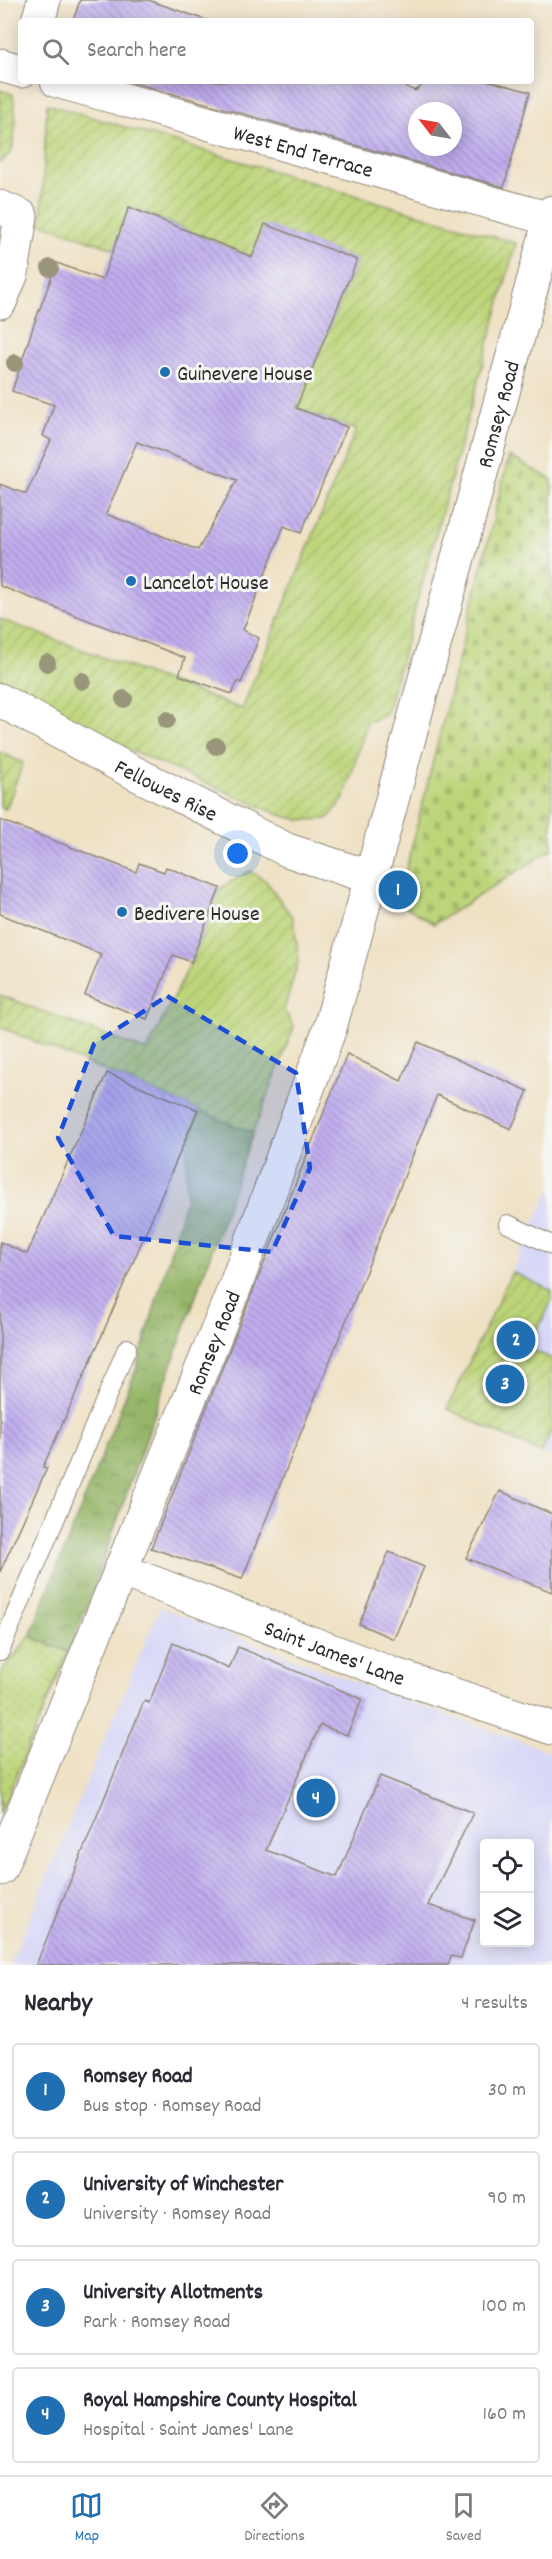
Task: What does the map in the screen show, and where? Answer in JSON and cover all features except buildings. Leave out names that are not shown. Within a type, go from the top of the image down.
[{"type":"main road","points":[[39,18],[44,0]]},
{"type":"main road","points":[[0,65],[18,70]]},
{"type":"main road","name":"West End Terrace","points":[[68,84],[551,216]]},
{"type":"main road","points":[[0,207],[21,216],[12,273],[0,302]]},
{"type":"main road","name":"Romsey Road","points":[[0,1869],[236,1284],[330,1028],[373,878],[551,216]]},
{"type":"main road","name":"Fellowes Rise","points":[[0,700],[125,768],[287,850],[373,878]]},
{"type":"main road","name":"Saint James' Lane","points":[[120,1570],[390,1673],[552,1728]]},
{"type":"lane","points":[[508,1224],[552,1245]]},
{"type":"lane","points":[[0,1651],[127,1348]]},
{"type":"highlighted area","points":[[167,996],[296,1073],[310,1168],[272,1252],[114,1236],[58,1138],[94,1044]]},
{"type":"shaded area","points":[[552,1186],[552,1458],[447,1409]]},
{"type":"shaded area","points":[[160,1607],[371,1688],[552,1753],[552,1965],[10,1965]]},
{"type":"green space","points":[[0,90],[13,94],[16,120],[12,151],[0,163]]},
{"type":"green space","points":[[47,104],[516,243],[386,715],[367,722],[344,799],[328,819],[300,820],[280,815],[44,713],[0,689],[0,619],[242,709],[356,430],[296,408],[357,260],[265,225],[252,257],[130,207],[114,249],[41,223]]},
{"type":"green space","points":[[509,456],[552,480],[552,849],[434,924],[398,902]]},
{"type":"green space","points":[[0,752],[23,763],[6,809],[0,807]]},
{"type":"green space","points":[[250,871],[266,881],[293,918],[299,959],[284,1010],[294,1027],[253,1133],[0,1027],[0,995],[147,1051],[191,962],[220,888]]},
{"type":"green space","points":[[198,1110],[253,1133],[88,1604],[68,1652],[30,1636],[137,1367],[186,1198],[187,1146]]},
{"type":"green space","points":[[512,1272],[552,1291],[552,1300],[529,1348],[552,1359],[552,1430],[541,1453],[447,1409]]},
{"type":"green space","points":[[30,1636],[68,1652],[0,1814],[0,1674]]},
{"type":"place","name":"Guinevere House","points":[[165,372]]},
{"type":"place","name":"Lancelot House","points":[[131,581]]},
{"type":"place","name":"Romsey Road","points":[[398,890]]},
{"type":"place","name":"Bedivere House","points":[[122,912]]},
{"type":"place","name":"University of Winchester","points":[[516,1340]]},
{"type":"place","name":"University Allotments","points":[[505,1384]]},
{"type":"place","name":"Royal Hampshire County Hospital","points":[[316,1798]]}]
